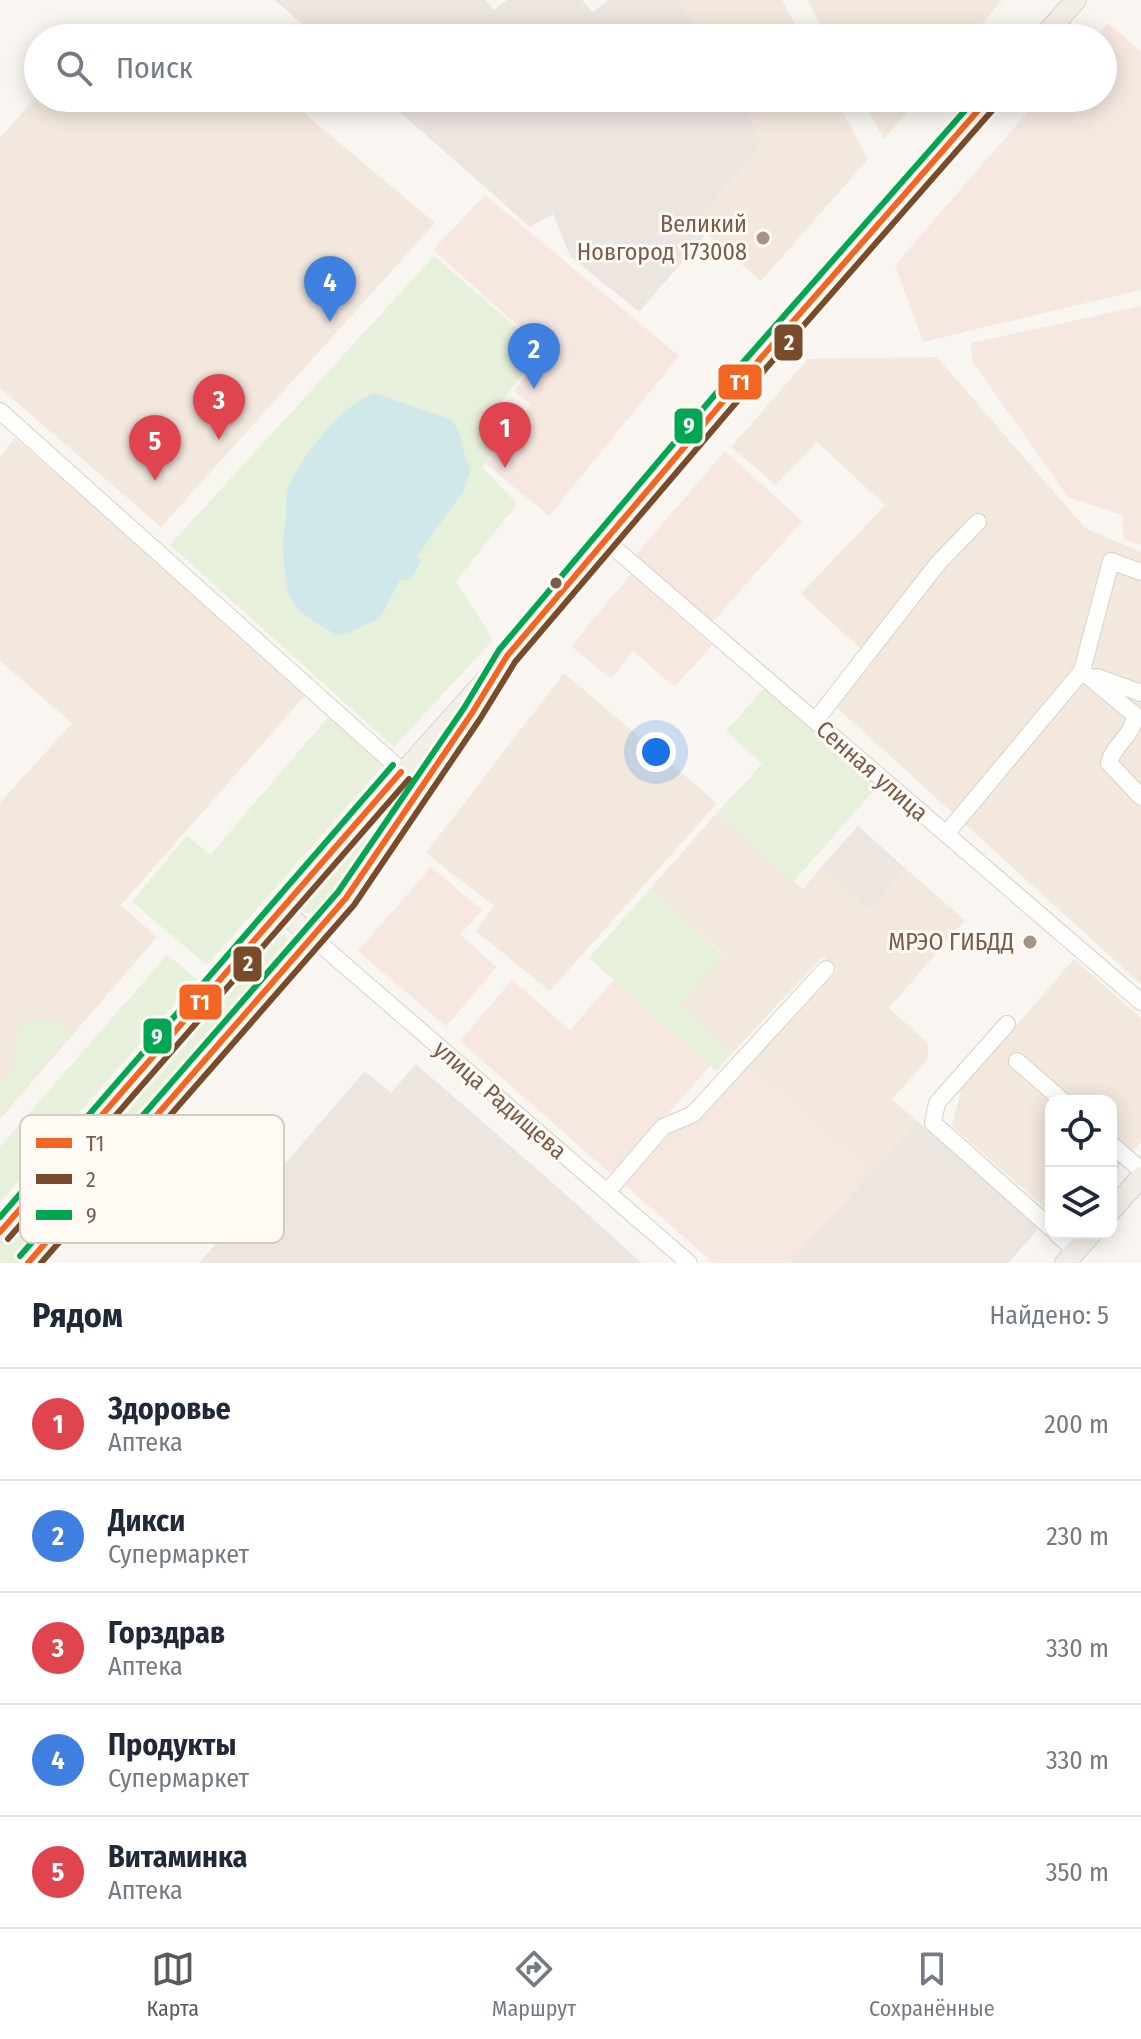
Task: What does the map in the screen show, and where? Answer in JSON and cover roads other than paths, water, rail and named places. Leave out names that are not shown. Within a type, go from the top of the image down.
[{"type":"main road","points":[[1055,24],[1076,0]]},
{"type":"main road","points":[[102,1115],[402,771],[507,656],[604,539],[977,112]]},
{"type":"main road","points":[[157,1115],[346,898],[472,713],[507,656]]},
{"type":"main road","points":[[281,909],[312,937]]},
{"type":"main road","points":[[1117,1204],[1141,1177]]},
{"type":"main road","points":[[0,1232],[20,1209]]},
{"type":"main road","points":[[1071,1257],[1087,1239]]},
{"type":"main road","points":[[28,1263],[45,1243]]},
{"type":"street","points":[[0,411],[402,771]]},
{"type":"street","points":[[815,721],[939,562],[978,522]]},
{"type":"street","name":"Сенная улица","points":[[604,539],[1141,1002]]},
{"type":"street","points":[[946,834],[1082,671],[1111,561],[1141,572]]},
{"type":"street","points":[[1082,671],[1141,693]]},
{"type":"street","points":[[1082,671],[1135,715],[1132,729],[1110,757],[1109,763],[1141,797]]},
{"type":"street","name":"улица Радищева","points":[[312,937],[689,1263]]},
{"type":"street","points":[[607,1192],[663,1127],[693,1114],[826,969]]},
{"type":"street","points":[[1007,1024],[937,1103],[933,1123],[1045,1223]]},
{"type":"street","points":[[1017,1061],[1056,1095]]},
{"type":"street","points":[[1117,1149],[1141,1170]]},
{"type":"street","points":[[1060,1239],[1071,1257]]},
{"type":"water","points":[[374,393],[450,419],[458,430],[471,469],[464,490],[417,556],[421,561],[410,580],[400,580],[380,618],[337,635],[302,612],[289,593],[284,560],[286,496],[300,465],[322,435],[349,409]]},
{"type":"place","name":"Великий Новгород 173008","points":[[763,238]]},
{"type":"place","name":"Продукты","points":[[330,322]]},
{"type":"place","name":"Дикси","points":[[534,389]]},
{"type":"place","name":"Горздрав","points":[[219,440]]},
{"type":"place","name":"Здоровье","points":[[505,468]]},
{"type":"place","name":"Витаминка","points":[[155,481]]},
{"type":"place","name":"МРЭО ГИБДД","points":[[1030,942]]}]
